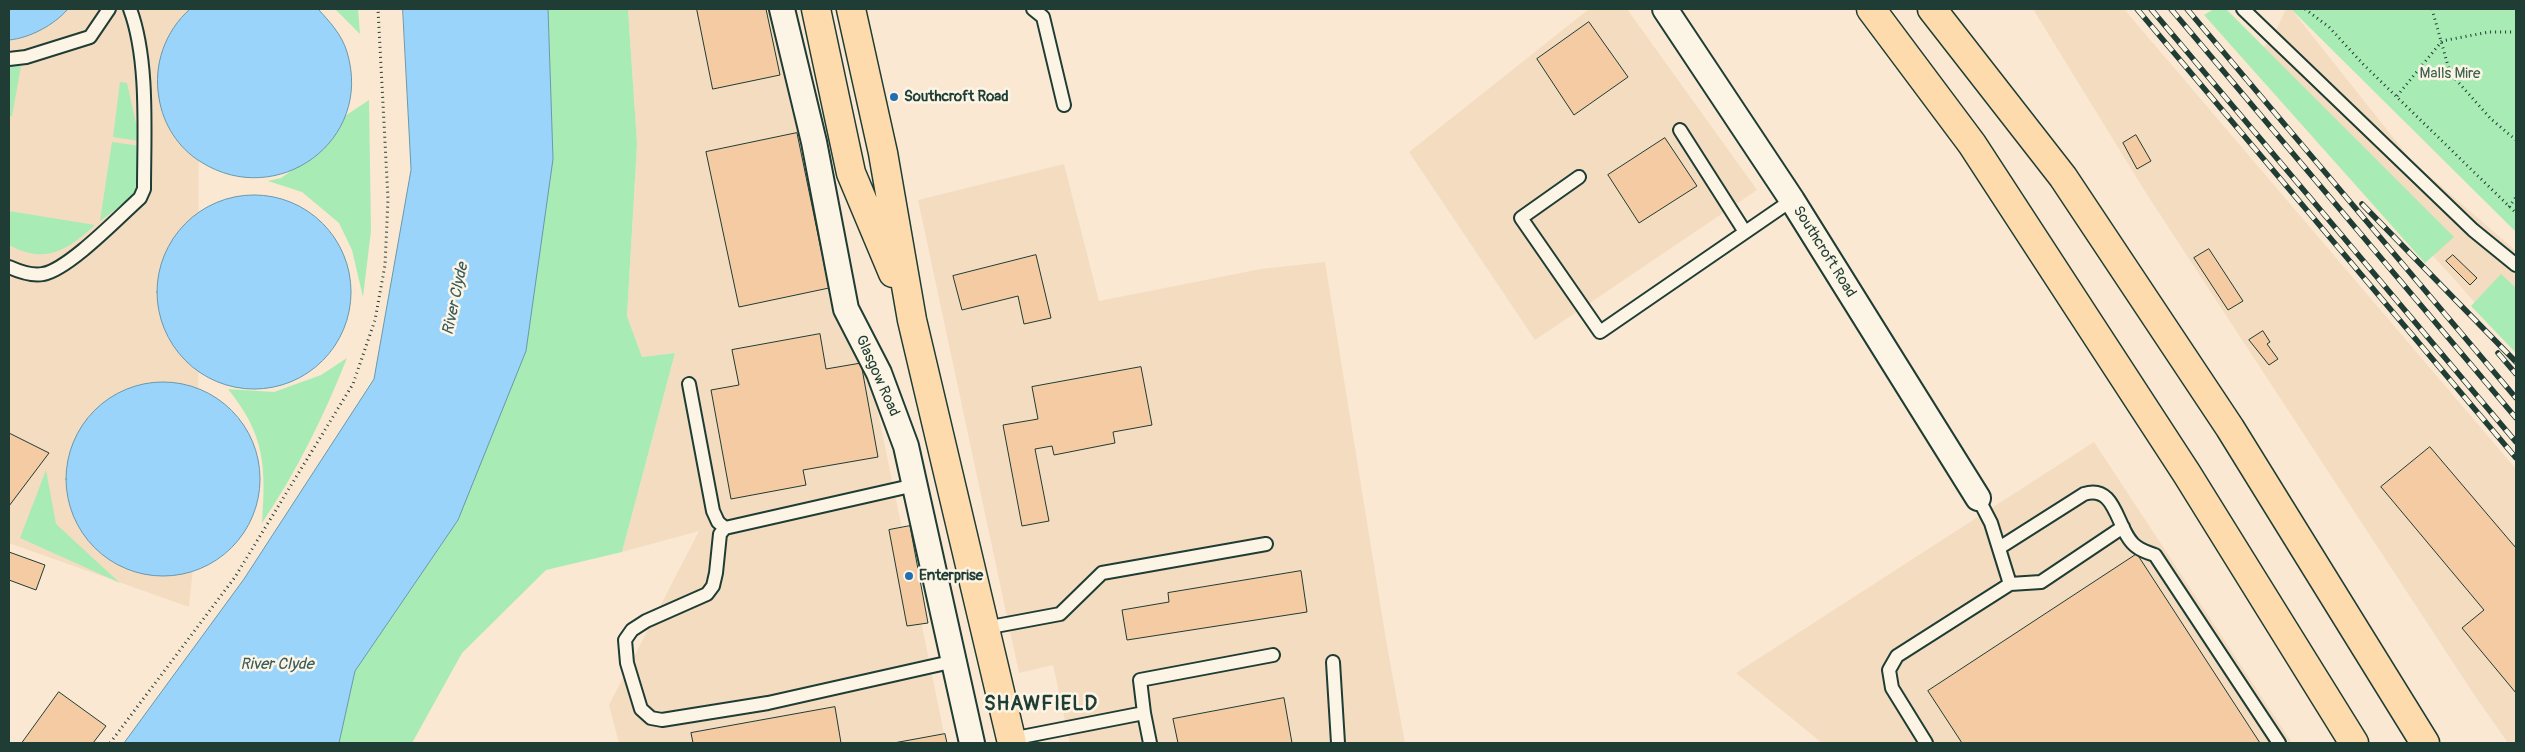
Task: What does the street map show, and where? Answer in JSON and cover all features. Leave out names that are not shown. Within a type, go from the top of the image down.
[{"type":"main road","points":[[816,9],[851,173],[912,320]]},
{"type":"main road","points":[[851,9],[883,153],[912,320],[1012,741]]},
{"type":"main road","points":[[1871,9],[1972,144],[2187,474],[2354,743]]},
{"type":"main road","points":[[1932,9],[2063,177],[2230,428],[2425,743]]},
{"type":"street","name":"Glasgow Road","points":[[782,9],[814,142],[846,309],[879,373],[906,446],[972,743]]},
{"type":"street","name":"Southcroft Road","points":[[1665,9],[1792,200],[1978,498]]},
{"type":"lane","points":[[9,59],[26,57],[90,37],[109,9]]},
{"type":"lane","points":[[9,267],[17,271],[42,275],[60,267],[140,198],[144,189],[140,58],[136,25],[130,9]]},
{"type":"lane","points":[[1034,9],[1043,17],[1064,105]]},
{"type":"lane","points":[[2243,9],[2473,230],[2516,265]]},
{"type":"lane","points":[[1680,130],[1745,232]]},
{"type":"lane","points":[[1579,177],[1521,218],[1600,332],[1792,200]]},
{"type":"lane","points":[[689,384],[713,511],[718,522],[725,528]]},
{"type":"lane","points":[[915,485],[725,528],[720,534],[713,586],[707,594],[646,621],[632,630],[625,640],[627,663],[641,709],[651,718],[685,717],[768,703],[955,661]]},
{"type":"lane","points":[[1999,548],[2084,494],[2093,491],[2102,493],[2110,502],[2136,547],[2155,555],[2279,743]]},
{"type":"lane","points":[[1978,498],[1991,523],[2010,584]]},
{"type":"lane","points":[[1926,743],[1892,688],[1889,670],[1897,656],[2010,584],[2041,582],[2123,527]]},
{"type":"lane","points":[[985,628],[1060,614],[1102,573],[1266,544]]},
{"type":"lane","points":[[1150,743],[1140,680],[1273,655]]},
{"type":"lane","points":[[1333,662],[1338,743]]},
{"type":"lane","points":[[1012,741],[1144,713]]},
{"type":"path","points":[[110,743],[236,577],[353,384],[375,320],[385,265],[388,198],[378,9]]},
{"type":"path","points":[[2304,9],[2329,27],[2516,213]]},
{"type":"path","points":[[2432,9],[2450,73],[2491,119],[2516,140]]},
{"type":"path","points":[[2397,96],[2442,41],[2489,32],[2516,32]]},
{"type":"path","points":[[2509,206],[2516,197]]},
{"type":"shaded area","points":[[9,9],[199,9],[198,516],[189,607],[9,543]]},
{"type":"shaded area","points":[[628,9],[775,9],[852,286],[946,743],[619,743],[609,705],[699,531],[622,552],[675,353],[642,357],[627,316],[637,144]]},
{"type":"shaded area","points":[[1589,9],[1627,9],[1757,190],[1535,340],[1409,152]]},
{"type":"shaded area","points":[[2033,9],[2124,9],[2516,469],[2516,743],[2508,743],[2473,693],[2146,193]]},
{"type":"shaded area","points":[[2286,9],[2291,9],[2411,160],[2516,251],[2516,350],[2455,280],[2252,58],[2272,39]]},
{"type":"shaded area","points":[[1064,164],[1099,301],[1261,269],[1325,262],[1387,646],[1405,743],[1070,743],[1053,665],[1019,673],[918,200]]},
{"type":"shaded area","points":[[2094,442],[2292,743],[1822,743],[1736,673]]},
{"type":"green space","points":[[335,9],[358,9],[360,34]]},
{"type":"green space","points":[[548,9],[628,9],[637,144],[627,316],[642,357],[675,353],[622,552],[546,570],[462,653],[412,743],[339,743],[355,671],[458,520],[553,159]]},
{"type":"green space","points":[[2214,9],[2226,9],[2454,237],[2425,263],[2204,15]]},
{"type":"green space","name":"Malls Mire","points":[[2291,9],[2516,9],[2516,232]]},
{"type":"green space","points":[[9,66],[21,66],[12,116],[9,116]]},
{"type":"green space","points":[[120,82],[127,83],[140,141],[113,137]]},
{"type":"green space","points":[[369,100],[371,231],[363,297],[352,250],[339,223],[302,192],[268,181],[281,178],[322,149],[342,118]]},
{"type":"green space","points":[[112,142],[141,146],[141,175],[136,191],[131,198],[100,221]]},
{"type":"green space","points":[[9,211],[95,225],[65,248],[45,254],[34,254],[9,245]]},
{"type":"green space","points":[[2501,274],[2516,288],[2516,353],[2471,306]]},
{"type":"green space","points":[[347,358],[309,443],[262,523],[264,484],[260,452],[249,421],[228,389],[274,392],[321,375]]},
{"type":"green space","points":[[46,470],[56,524],[120,583],[20,538]]},
{"type":"water","points":[[9,9],[68,9],[41,30],[25,37],[9,40]]},
{"type":"water","points":[[190,9],[318,9],[342,40],[347,52],[352,84],[346,113],[333,139],[313,158],[288,172],[260,178],[230,175],[201,162],[185,150],[173,134],[164,117],[159,98],[158,73],[163,49],[168,38],[181,18]]},
{"type":"water","name":"River Clyde","points":[[403,9],[548,9],[553,159],[526,351],[458,520],[355,671],[339,743],[124,743],[244,579],[374,379],[411,170]]},
{"type":"water","points":[[254,195],[273,197],[291,202],[308,211],[323,223],[335,238],[344,255],[349,273],[351,292],[349,311],[344,329],[335,346],[323,361],[308,373],[291,382],[273,387],[254,389],[235,387],[217,382],[200,373],[185,361],[173,346],[164,329],[159,311],[157,292],[159,273],[164,255],[173,238],[185,223],[200,211],[217,202],[235,197]]},
{"type":"water","points":[[153,382],[173,382],[209,393],[232,410],[244,425],[253,442],[260,469],[260,489],[253,516],[244,533],[232,548],[217,560],[200,569],[173,576],[153,576],[117,565],[101,554],[88,541],[77,525],[70,507],[66,489],[66,469],[77,433],[88,417],[101,404],[117,393],[135,386]]},
{"type":"building","points":[[697,9],[766,9],[780,75],[713,89]]},
{"type":"building","points":[[1589,22],[1628,77],[1574,115],[1537,59]]},
{"type":"building","points":[[797,133],[829,288],[739,307],[706,152]]},
{"type":"building","points":[[2136,135],[2151,161],[2137,169],[2123,143]]},
{"type":"building","points":[[1665,138],[1697,186],[1639,223],[1608,175]]},
{"type":"building","points":[[2209,249],[2243,301],[2228,310],[2194,258]]},
{"type":"building","points":[[1036,255],[1051,318],[1024,324],[1018,296],[962,310],[953,276]]},
{"type":"building","points":[[2453,255],[2477,278],[2470,285],[2446,261]]},
{"type":"building","points":[[2263,331],[2270,342],[2267,344],[2278,359],[2269,365],[2249,340]]},
{"type":"building","points":[[820,334],[826,369],[861,363],[878,457],[803,470],[806,485],[731,499],[711,390],[739,385],[732,350]]},
{"type":"building","points":[[1141,367],[1152,425],[1113,432],[1115,443],[1054,455],[1052,446],[1035,449],[1049,521],[1022,526],[1003,425],[1038,419],[1032,387]]},
{"type":"building","points":[[9,433],[49,453],[9,506]]},
{"type":"building","points":[[2430,447],[2516,548],[2516,693],[2462,628],[2484,610],[2381,487]]},
{"type":"building","name":"Enterprise","points":[[910,526],[928,623],[907,626],[889,530]]},
{"type":"building","points":[[9,552],[45,565],[36,590],[9,580]]},
{"type":"building","points":[[2137,554],[2260,743],[1962,743],[1928,691]]},
{"type":"building","points":[[1301,571],[1307,612],[1127,640],[1122,610],[1169,602],[1168,593]]},
{"type":"building","points":[[59,692],[106,726],[93,743],[22,743]]},
{"type":"building","points":[[1284,698],[1292,743],[1178,743],[1173,719]]},
{"type":"building","points":[[835,707],[841,743],[693,743],[691,733]]},
{"type":"building","points":[[945,734],[947,743],[894,743]]},
{"type":"railway","points":[[2137,9],[2516,458]]},
{"type":"railway","points":[[2151,9],[2516,442]]},
{"type":"railway","points":[[2171,9],[2516,418]]},
{"type":"railway","points":[[2187,9],[2516,398]]},
{"type":"railway","points":[[2362,204],[2516,362]]},
{"type":"railway","points":[[2498,353],[2516,374]]},
{"type":"place","name":"Southcroft Road","points":[[894,97]]},
{"type":"place","name":"Enterprise","points":[[909,576]]},
{"type":"district","name":"SHAWFIELD","points":[[1041,705]]}]
